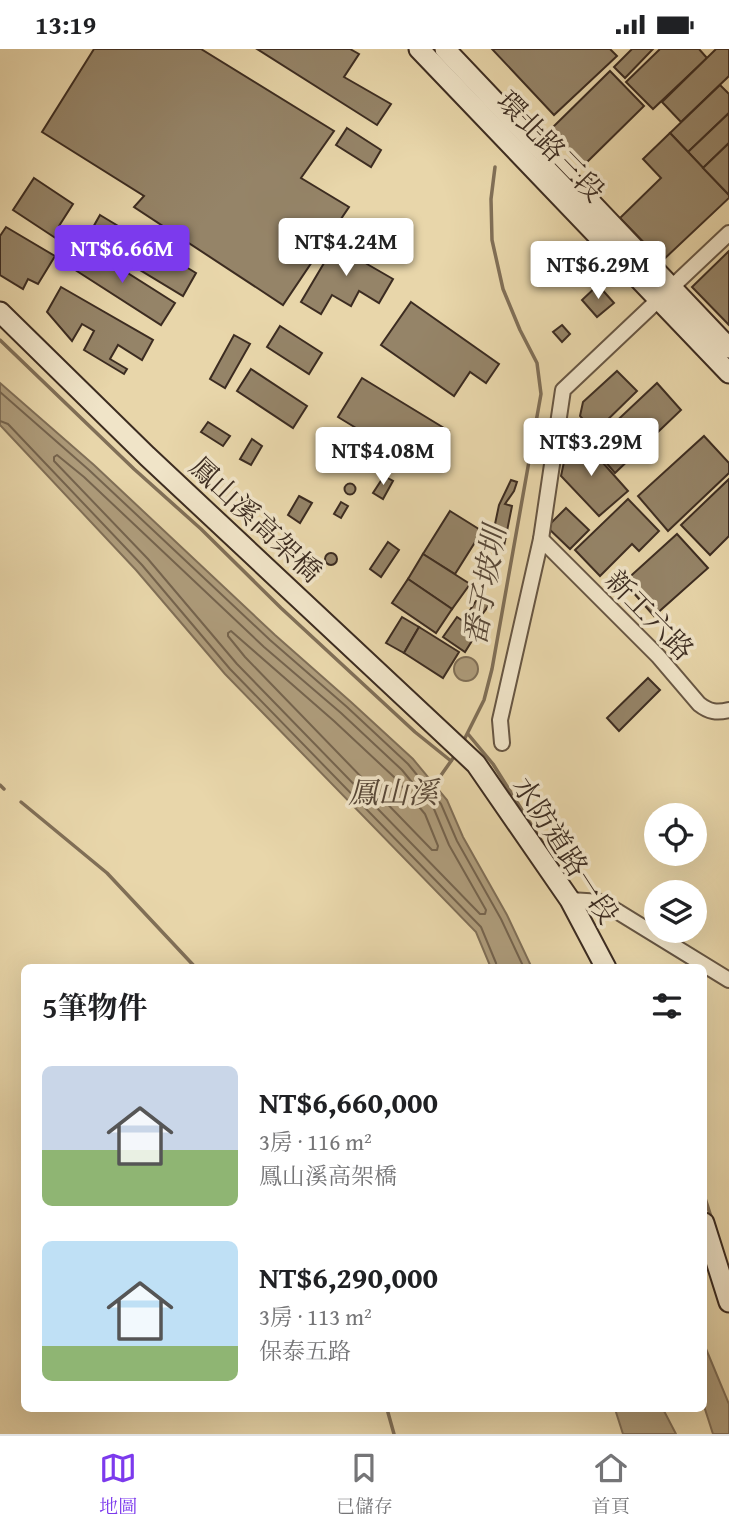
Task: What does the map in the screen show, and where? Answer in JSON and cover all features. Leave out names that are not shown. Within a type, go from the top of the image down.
[{"type":"street","name":"環北路三段","points":[[419,49],[666,294],[729,348]]},
{"type":"street","name":"環北路三段","points":[[445,49],[666,294],[729,373]]},
{"type":"street","points":[[502,743],[500,720],[541,539],[563,390],[729,233]]},
{"type":"street","name":"鳳山溪高架橋","points":[[0,312],[146,456],[477,764]]},
{"type":"street","name":"新工六路","points":[[541,539],[658,656],[699,704],[718,712],[729,710]]},
{"type":"street","name":"水防道路一段","points":[[477,764],[570,900],[604,964]]},
{"type":"street","points":[[570,900],[602,902],[703,964]]},
{"type":"street","points":[[707,966],[729,980]]},
{"type":"street","points":[[707,1232],[729,1302]]},
{"type":"water","name":"鳳山溪","points":[[0,383],[94,465],[275,635],[413,759],[447,800],[463,837],[507,915],[530,964],[489,964],[476,932],[225,674],[136,570],[0,425]]},
{"type":"water","points":[[466,657],[477,664],[478,669],[471,680],[466,681],[455,674],[454,669],[461,658]]},
{"type":"water","points":[[707,1351],[729,1404],[729,1434],[713,1434],[706,1412]]},
{"type":"water","points":[[616,1412],[665,1412],[676,1434],[623,1434]]},
{"type":"building","points":[[94,49],[201,49],[334,131],[301,178],[349,207],[283,305],[134,207],[144,196],[42,132]]},
{"type":"building","points":[[257,49],[350,49],[359,54],[344,77],[391,104],[377,125]]},
{"type":"building","points":[[492,49],[610,49],[617,56],[554,115]]},
{"type":"building","points":[[632,49],[653,49],[625,78],[614,67]]},
{"type":"building","points":[[660,49],[699,49],[707,58],[653,109],[626,82]]},
{"type":"building","points":[[716,49],[729,49],[729,76],[681,122],[662,102]]},
{"type":"building","points":[[610,71],[644,106],[584,165],[550,130]]},
{"type":"building","points":[[720,85],[729,94],[729,113],[688,152],[670,133]]},
{"type":"building","points":[[729,113],[729,143],[703,168],[688,152]]},
{"type":"building","points":[[347,128],[381,150],[371,167],[336,145]]},
{"type":"building","points":[[670,133],[729,198],[662,261],[620,218],[661,178],[643,159]]},
{"type":"building","points":[[729,143],[729,195],[703,168]]},
{"type":"building","points":[[34,178],[73,204],[59,226],[70,233],[63,243],[13,210]]},
{"type":"building","points":[[100,215],[196,273],[183,296],[87,238]]},
{"type":"building","points":[[6,227],[55,256],[38,284],[28,279],[23,289],[0,275],[0,236]]},
{"type":"building","points":[[340,236],[372,255],[367,264],[393,279],[379,303],[359,291],[351,306],[332,295],[321,314],[301,302]]},
{"type":"building","points":[[82,244],[175,303],[161,325],[69,266]]},
{"type":"building","points":[[729,251],[729,325],[692,287]]},
{"type":"building","points":[[598,285],[614,303],[597,317],[582,300]]},
{"type":"building","points":[[61,287],[153,340],[142,360],[118,345],[110,359],[127,369],[124,374],[84,350],[94,331],[82,324],[72,341],[47,312]]},
{"type":"building","points":[[411,302],[499,364],[486,383],[470,372],[454,396],[381,345]]},
{"type":"building","points":[[562,325],[570,334],[562,342],[553,332]]},
{"type":"building","points":[[280,326],[322,353],[309,374],[267,347]]},
{"type":"building","points":[[234,335],[250,344],[225,388],[210,379]]},
{"type":"building","points":[[251,369],[307,406],[293,428],[237,391]]},
{"type":"building","points":[[617,371],[637,391],[595,432],[580,416],[583,402]]},
{"type":"building","points":[[362,378],[449,431],[425,470],[338,417]]},
{"type":"building","points":[[657,383],[681,410],[615,473],[591,445]]},
{"type":"building","points":[[208,422],[230,436],[223,446],[201,432]]},
{"type":"building","points":[[579,436],[628,491],[599,516],[561,476],[567,448]]},
{"type":"building","points":[[704,436],[729,463],[729,473],[668,531],[638,496]]},
{"type":"building","points":[[252,439],[262,446],[251,465],[240,459]]},
{"type":"building","points":[[384,476],[393,481],[383,499],[373,493]]},
{"type":"building","points":[[729,479],[729,536],[710,555],[681,525]]},
{"type":"building","points":[[511,480],[517,482],[505,504],[512,506],[503,551],[490,548],[499,505]]},
{"type":"building","points":[[350,483],[356,489],[350,495],[344,489]]},
{"type":"building","points":[[299,496],[312,503],[300,523],[288,515]]},
{"type":"building","points":[[628,499],[659,531],[639,551],[632,544],[600,576],[575,550]]},
{"type":"building","points":[[341,502],[348,506],[341,518],[334,514]]},
{"type":"building","points":[[566,508],[589,530],[570,549],[547,527]]},
{"type":"building","points":[[450,511],[482,531],[455,574],[423,554]]},
{"type":"building","points":[[677,534],[708,568],[654,616],[624,582]]},
{"type":"building","points":[[388,542],[399,550],[381,577],[370,569]]},
{"type":"building","points":[[331,553],[337,559],[331,565],[325,559]]},
{"type":"building","points":[[423,554],[470,584],[452,609],[408,579]]},
{"type":"building","points":[[408,579],[452,609],[436,633],[392,603]]},
{"type":"building","points":[[478,598],[489,605],[478,620],[468,613]]},
{"type":"building","points":[[402,617],[419,627],[404,653],[386,643]]},
{"type":"building","points":[[457,617],[478,631],[465,652],[443,637]]},
{"type":"building","points":[[419,627],[459,652],[443,678],[404,653]]},
{"type":"building","points":[[648,678],[660,690],[619,731],[607,718]]},
{"type":"waterway","name":"番子坡圳","points":[[463,742],[484,700],[492,669],[541,394],[537,363],[503,289],[492,240],[491,199],[495,167]]},
{"type":"waterway","points":[[0,340],[281,608],[415,732],[451,761]]},
{"type":"waterway","points":[[468,734],[493,764],[551,856]]},
{"type":"waterway","points":[[432,788],[456,754]]},
{"type":"waterway","points":[[0,785],[4,789]]},
{"type":"waterway","points":[[21,802],[107,873],[192,964]]},
{"type":"waterway","points":[[707,1204],[712,1220]]},
{"type":"waterway","points":[[388,1412],[394,1434]]}]
